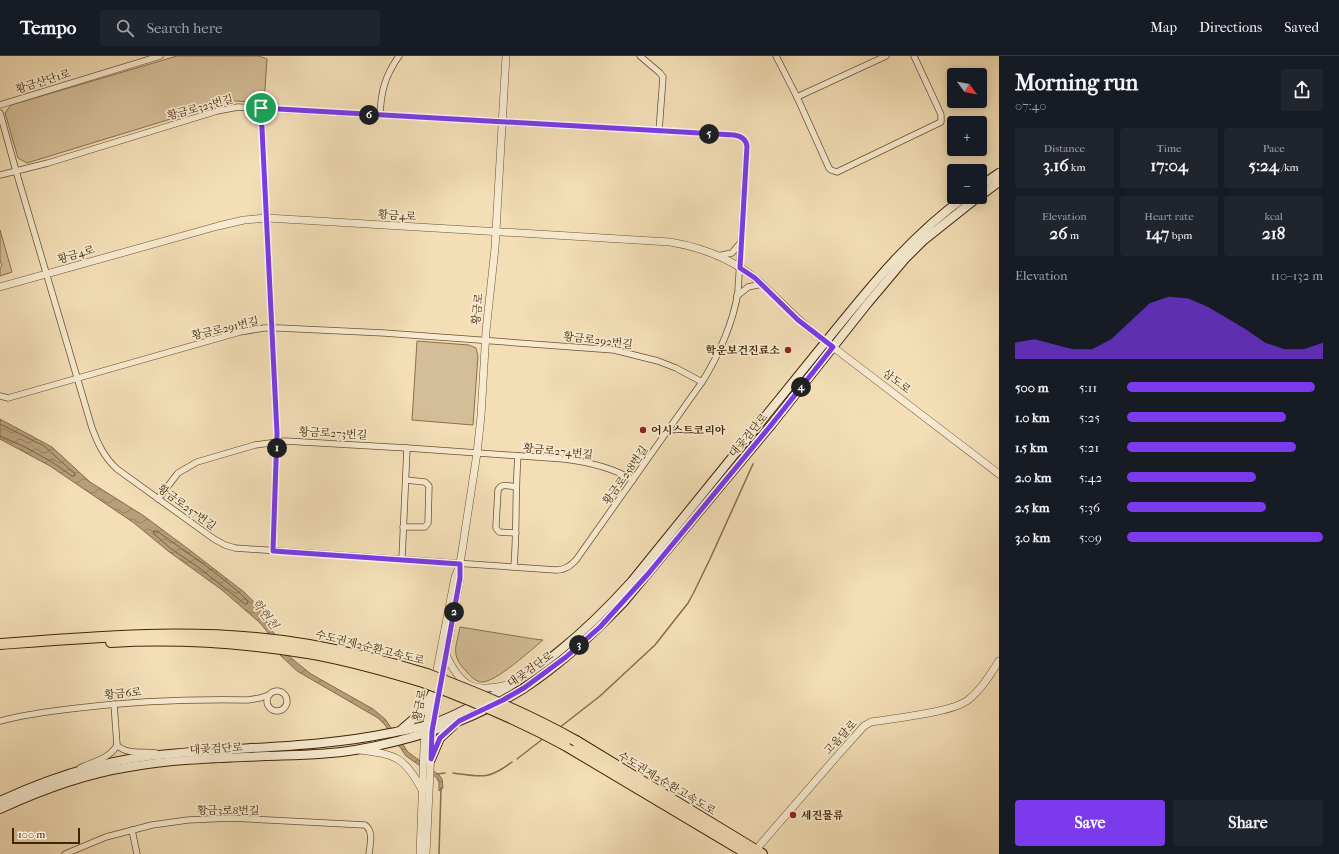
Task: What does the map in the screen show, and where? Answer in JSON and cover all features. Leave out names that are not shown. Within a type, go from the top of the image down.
[{"type":"highway","name":"수도권제2순환고속도로","points":[[0,644],[99,636],[158,634],[254,642],[458,685],[546,724],[761,850]]},
{"type":"highway","name":"수도권제2순환고속도로","points":[[0,650],[114,642],[254,642],[308,644],[377,659],[425,678],[459,695],[532,727],[565,745],[748,854]]},
{"type":"main road","points":[[987,181],[999,173]]},
{"type":"main road","name":"대곶검단로","points":[[987,190],[999,182]]},
{"type":"main road","name":"대곶검단로","points":[[0,809],[52,787],[81,778],[129,767],[191,760],[302,755],[355,750],[391,743],[411,738],[514,684],[572,641],[608,608],[632,581],[826,341],[892,262],[921,233],[956,204]]},
{"type":"main road","name":"대곶검단로","points":[[0,801],[64,776],[109,763],[143,757],[316,745],[403,730],[429,728],[459,721],[524,688],[566,657],[600,627],[648,574],[772,424],[905,259],[924,240],[969,204]]},
{"type":"main road","points":[[403,730],[422,711],[433,692]]},
{"type":"main road","points":[[432,753],[443,735],[459,721]]},
{"type":"street","name":"황금산단1로","points":[[0,105],[160,56]]},
{"type":"street","points":[[380,115],[385,79],[399,56]]},
{"type":"street","name":"황금로","points":[[420,854],[424,746],[446,655],[460,578],[460,564],[477,453],[496,231],[506,56]]},
{"type":"street","points":[[640,56],[663,77],[659,131]]},
{"type":"street","points":[[776,56],[797,97],[829,168],[837,172],[941,122],[940,110],[914,56]]},
{"type":"street","points":[[797,97],[886,56]]},
{"type":"street","name":"황금로323번길","points":[[0,175],[48,163],[224,109],[238,107],[659,131]]},
{"type":"street","points":[[261,108],[271,328],[278,441],[273,551]]},
{"type":"street","points":[[0,113],[47,274]]},
{"type":"street","name":"황금로258번길","points":[[460,564],[562,570],[571,565],[633,480],[710,369],[735,309],[740,268],[747,146],[741,137],[734,135],[659,131]]},
{"type":"street","name":"황금4로","points":[[0,287],[218,226],[244,220],[266,218],[659,240],[691,246],[718,256],[740,268],[762,284],[783,304]]},
{"type":"street","points":[[718,256],[732,252],[741,242]]},
{"type":"street","name":"황금로257번길","points":[[47,274],[92,428],[103,454],[117,469],[214,539],[225,545],[241,549],[460,564]]},
{"type":"street","points":[[737,296],[745,288],[762,284]]},
{"type":"street","name":"삼도로","points":[[783,304],[798,320],[999,474]]},
{"type":"street","name":"황금로291번길","points":[[0,396],[8,398],[240,332],[271,328],[384,333],[486,341]]},
{"type":"street","name":"황금로292번길","points":[[486,341],[585,347],[626,352],[667,364],[702,382]]},
{"type":"street","name":"황금로273번길","points":[[158,498],[174,477],[190,464],[236,450],[278,441],[316,442],[477,453]]},
{"type":"street","points":[[402,559],[407,448]]},
{"type":"street","name":"황금로274번길","points":[[477,453],[564,459],[588,463],[618,471],[633,480]]},
{"type":"street","points":[[514,566],[518,456]]},
{"type":"street","points":[[403,527],[424,527],[428,523],[429,486],[425,482],[406,480]]},
{"type":"street","points":[[516,487],[502,485],[498,490],[496,525],[499,532],[516,533]]},
{"type":"street","name":"황금로","points":[[426,854],[432,753],[429,728],[433,692],[455,577],[460,564]]},
{"type":"street","points":[[446,655],[455,673],[468,684],[485,688],[514,684]]},
{"type":"street","name":"고음달로","points":[[761,850],[833,760],[864,726],[871,722],[958,706],[975,694],[999,661]]},
{"type":"street","points":[[279,691],[285,694],[287,701],[282,709],[275,710],[260,703],[248,700],[260,698],[269,695],[272,692],[279,691]]},
{"type":"street","points":[[269,695],[267,702],[270,708]]},
{"type":"street","name":"황금6로","points":[[0,721],[29,714],[114,704],[158,701],[248,700]]},
{"type":"street","points":[[64,776],[114,751],[117,745],[114,704]]},
{"type":"street","points":[[117,745],[122,750],[128,752],[170,754]]},
{"type":"street","points":[[355,750],[389,755],[401,761],[412,773],[423,792]]},
{"type":"street","name":"황금3로8번길","points":[[65,854],[106,837],[152,825],[188,820],[230,818],[362,825],[368,827],[370,830],[369,854]]},
{"type":"street","points":[[132,830],[137,854]]},
{"type":"shaded area","points":[[177,56],[259,56],[267,59],[264,103],[236,101],[223,103],[27,163],[18,158],[5,113],[11,105]]},
{"type":"shaded area","points":[[0,230],[12,272],[0,276],[0,268],[2,266],[0,260]]},
{"type":"shaded area","points":[[417,341],[469,345],[476,348],[478,356],[473,425],[412,420]]},
{"type":"shaded area","points":[[460,627],[543,640],[496,677],[488,681],[480,682],[475,680],[470,675],[458,661],[456,656],[456,646]]},
{"type":"water","points":[[0,419],[52,447],[90,482],[144,516],[244,592],[259,607],[288,655],[311,674],[373,709],[385,719],[408,752],[439,775],[442,779],[443,788],[439,791],[439,782],[436,777],[406,756],[385,725],[378,718],[297,671],[280,655],[266,630],[259,622],[222,590],[168,551],[134,523],[50,466],[0,439]]},
{"type":"waterway","points":[[559,728],[600,696],[655,645],[688,603],[710,559],[753,464]]},
{"type":"waterway","points":[[517,759],[544,738]]},
{"type":"waterway","points":[[453,773],[471,776],[484,776],[497,772],[512,762]]},
{"type":"waterway","name":"학현천","points":[[437,774],[445,773]]},
{"type":"waterway","name":"학현천","points":[[439,854],[441,788]]},
{"type":"place","name":"학운보건진료소","points":[[788,350]]},
{"type":"place","name":"어시스트코리아","points":[[643,430]]},
{"type":"place","name":"세진물류","points":[[793,815]]},
{"type":"route","points":[[261,108],[551,126],[734,135],[741,137],[747,143],[747,146],[740,268],[755,278],[798,320],[833,347],[772,424],[648,574],[600,627],[566,657],[524,688],[459,721],[440,738],[431,759],[432,731],[460,578],[460,564],[273,551],[278,441],[261,108]]}]
